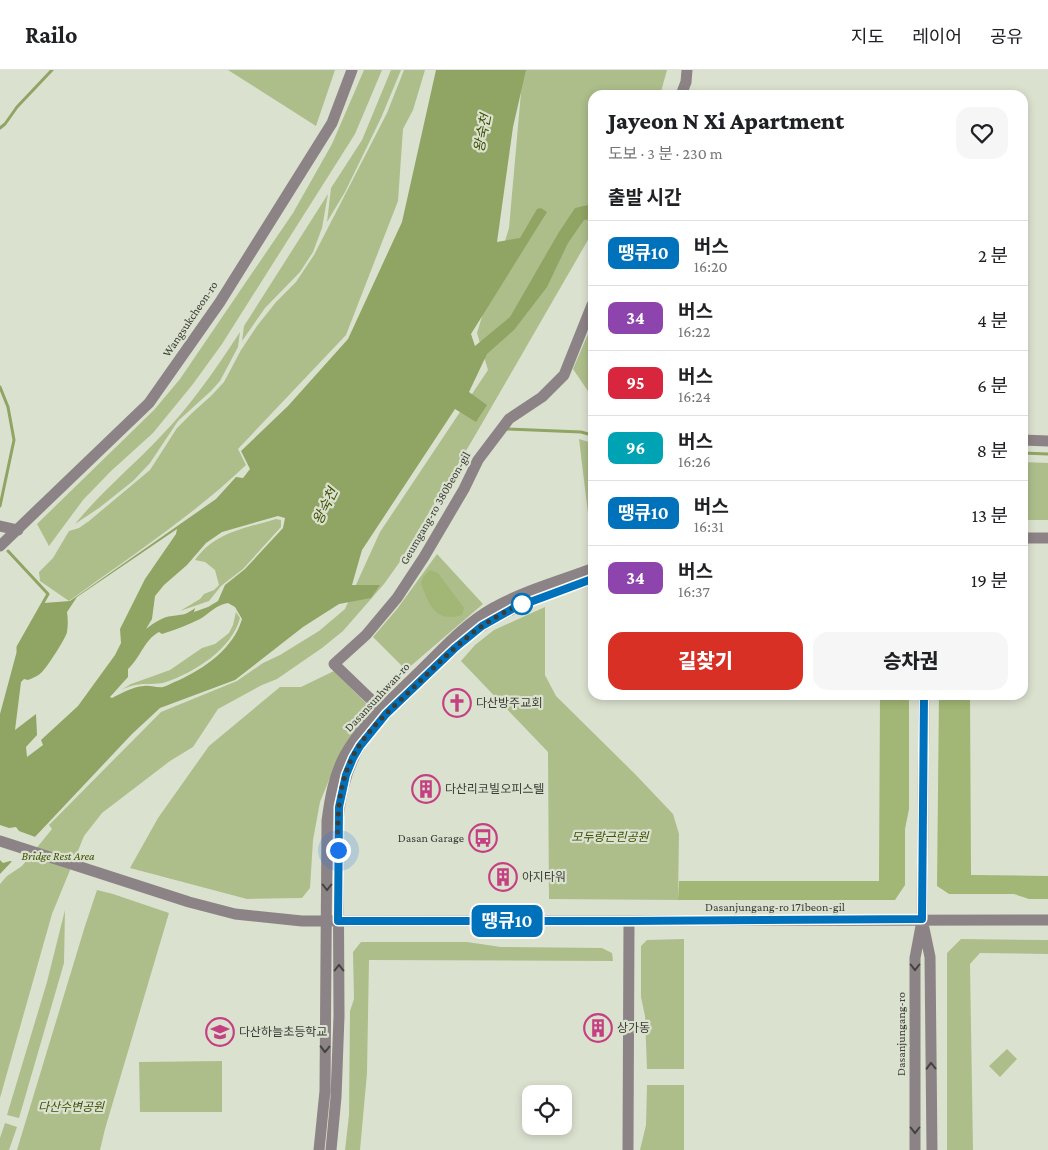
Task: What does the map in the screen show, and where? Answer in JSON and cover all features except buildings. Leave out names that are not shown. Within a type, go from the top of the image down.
[{"type":"street","name":"Wangsukcheon-ro","points":[[0,546],[149,403],[220,302],[332,123],[352,70]]},
{"type":"street","points":[[683,90],[687,70]]},
{"type":"street","name":"Geumgang-ro 380beon-gil","points":[[384,712],[334,664],[366,635],[397,598],[459,498],[478,460],[509,419],[542,397],[564,375],[588,315]]},
{"type":"street","points":[[1028,440],[1048,441]]},
{"type":"street","points":[[2,526],[18,530]]},
{"type":"street","points":[[1028,538],[1048,538]]},
{"type":"street","name":"Dasansunhwan-ro","points":[[319,1150],[325,1091],[338,821],[341,792],[353,758],[384,712],[461,631],[492,609],[515,598],[588,571]]},
{"type":"street","name":"Dasansunhwan-ro","points":[[384,712],[455,648],[497,616],[588,580]]},
{"type":"street","name":"Dasanjungang-ro","points":[[915,1150],[915,958],[922,919],[924,700]]},
{"type":"street","name":"Dasanjungang-ro 171beon-gil","points":[[0,841],[167,896],[235,914],[302,921],[1048,920]]},
{"type":"street","name":"Dasanjungang-ro","points":[[922,919],[930,957],[932,1150]]},
{"type":"street","name":"Dasansunhwan-ro","points":[[331,1150],[338,1070],[333,921]]},
{"type":"street","points":[[628,1150],[629,921]]},
{"type":"green space","points":[[228,70],[335,70],[316,126]]},
{"type":"green space","points":[[364,70],[382,70],[355,134],[222,344],[193,384],[153,433],[110,472],[83,500],[49,546],[37,524],[154,410],[180,379],[293,213],[332,144]]},
{"type":"green space","points":[[391,70],[401,70],[381,118],[345,192],[327,222],[331,188],[362,140]]},
{"type":"green space","points":[[404,70],[425,70],[413,110],[403,129],[398,201],[346,335],[238,449],[246,465],[183,519],[69,601],[40,581],[39,572],[53,558],[69,531],[79,528],[89,521],[150,470],[177,428],[224,382],[241,350],[257,326],[276,302],[296,282],[314,255],[387,113]]},
{"type":"green space","name":"Bridge Rest Area","points":[[523,70],[667,70],[661,90],[588,90],[588,240],[473,439],[399,563],[384,584],[343,631],[322,648],[277,679],[218,709],[193,747],[170,761],[102,813],[84,836],[52,914],[0,1098],[0,884],[7,876],[22,866],[52,829],[49,825],[161,712],[237,681],[263,663],[319,631],[345,609],[380,532],[488,370],[477,333],[509,228]]},
{"type":"green space","points":[[328,194],[322,228],[313,252],[300,272],[265,308],[242,341],[244,326]]},
{"type":"green space","points":[[240,332],[238,347],[220,381],[178,421],[150,463],[133,481],[75,524],[95,501],[183,412]]},
{"type":"green space","points":[[588,334],[588,391],[573,369]]},
{"type":"green space","points":[[579,439],[588,442],[588,513]]},
{"type":"green space","points":[[1028,462],[1048,463],[1048,520],[1028,520]]},
{"type":"green space","points":[[276,519],[281,520],[281,527],[243,569],[221,586],[209,601],[180,611],[219,585],[215,570],[205,562],[195,560],[203,551],[212,543],[232,532]]},
{"type":"green space","points":[[437,554],[483,604],[406,670],[373,637],[397,609]]},
{"type":"green space","name":"모두랑근린공원","points":[[545,607],[545,675],[556,696],[673,814],[679,834],[678,900],[549,899],[548,752],[461,661],[475,645],[494,630]]},
{"type":"green space","points":[[236,612],[240,618],[229,640],[200,666],[166,682],[135,685],[121,690],[131,684],[170,670],[202,648],[215,644],[229,633]]},
{"type":"green space","points":[[334,671],[370,707],[371,713],[329,780],[320,802],[313,840],[310,888],[302,898],[247,899],[130,868],[158,818],[209,746],[280,687],[301,687]]},
{"type":"green space","name":"다산수변공원","points":[[97,890],[169,913],[100,1150],[17,1150],[85,926]]},
{"type":"green space","points":[[65,910],[64,963],[19,1118],[7,1115],[47,982]]},
{"type":"green space","points":[[684,939],[684,1069],[647,1069],[645,1016],[641,997],[641,946],[647,940]]},
{"type":"green space","points":[[961,939],[1048,940],[1048,954],[980,953],[970,964],[973,1150],[947,1150],[947,953]]},
{"type":"green space","points":[[361,942],[467,942],[501,947],[602,948],[612,953],[613,961],[369,960],[367,1073],[360,1150],[345,1150],[349,1115],[350,1011],[354,999],[353,952]]},
{"type":"green space","points":[[1007,1049],[1017,1059],[1000,1077],[989,1066]]},
{"type":"green space","points":[[222,1061],[222,1112],[140,1112],[139,1062]]},
{"type":"green space","points":[[647,1085],[684,1085],[684,1150],[640,1150],[646,1125]]},
{"type":"green space","points":[[5,1123],[17,1127],[9,1150],[0,1150],[0,1138]]},
{"type":"shaded area","points":[[430,570],[438,573],[464,608],[462,615],[445,616],[439,614],[430,605],[421,583],[424,576]]},
{"type":"shaded area","points":[[880,700],[909,700],[909,809],[905,829],[905,885],[895,900],[678,900],[679,881],[879,881]]},
{"type":"shaded area","points":[[939,700],[970,700],[971,875],[1048,876],[1048,899],[1029,899],[1014,894],[949,894],[937,886]]},
{"type":"water","name":"왕숙천","points":[[436,70],[526,70],[513,127],[497,242],[520,238],[537,209],[541,208],[547,212],[471,334],[475,346],[510,317],[575,208],[588,205],[588,220],[584,220],[568,243],[547,287],[514,330],[487,354],[469,392],[487,405],[476,422],[455,409],[362,550],[352,585],[380,585],[371,598],[339,604],[303,627],[235,680],[160,708],[132,734],[0,874],[0,714],[18,647],[44,603],[70,601],[216,499],[236,477],[243,478],[250,469],[241,451],[288,406],[348,339],[402,222]],"holes":[[[278,516],[285,518],[283,528],[245,569],[225,585],[218,601],[194,612],[195,608],[184,614],[165,618],[146,629],[152,619],[155,596],[164,585],[187,565],[206,543],[222,532]],[[177,529],[176,534],[145,579],[120,629],[121,643],[115,655],[78,706],[41,740],[43,745],[27,757],[26,747],[37,735],[36,714],[15,730],[21,682],[24,679],[28,680],[39,675],[52,659],[67,632],[67,612],[77,597]],[[228,603],[235,607],[242,619],[232,639],[207,664],[165,686],[140,687],[127,690],[112,698],[110,697],[128,677],[128,669],[154,635],[159,632],[162,634],[191,623],[217,607]]]},
{"type":"pier","points":[[0,825],[9,828],[16,827],[19,831],[38,838],[14,862],[3,863],[0,860]]},
{"type":"waterway","points":[[0,128],[52,70]]},
{"type":"waterway","points":[[0,387],[8,407],[14,440],[0,506]]},
{"type":"waterway","points":[[506,429],[588,434]]},
{"type":"waterway","points":[[1028,453],[1048,454]]},
{"type":"waterway","points":[[8,551],[48,594],[18,647],[18,651]]},
{"type":"bus line","name":"땡큐10","points":[[588,580],[514,608],[482,626],[455,648],[386,714],[360,746],[346,775],[339,807],[338,921],[922,919],[924,700]]},
{"type":"place","name":"다산방주교회","points":[[457,703]]},
{"type":"place","name":"다산리코빌오피스텔","points":[[426,789]]},
{"type":"place","name":"Dasan Garage","points":[[483,838]]},
{"type":"place","name":"아지타워","points":[[503,877]]},
{"type":"place","name":"상가동","points":[[598,1028]]},
{"type":"place","name":"다산하늘초등학교","points":[[220,1032]]},
{"type":"route","points":[[338,850],[341,792],[353,758],[360,746],[386,714],[467,637],[497,616],[522,604]]}]
